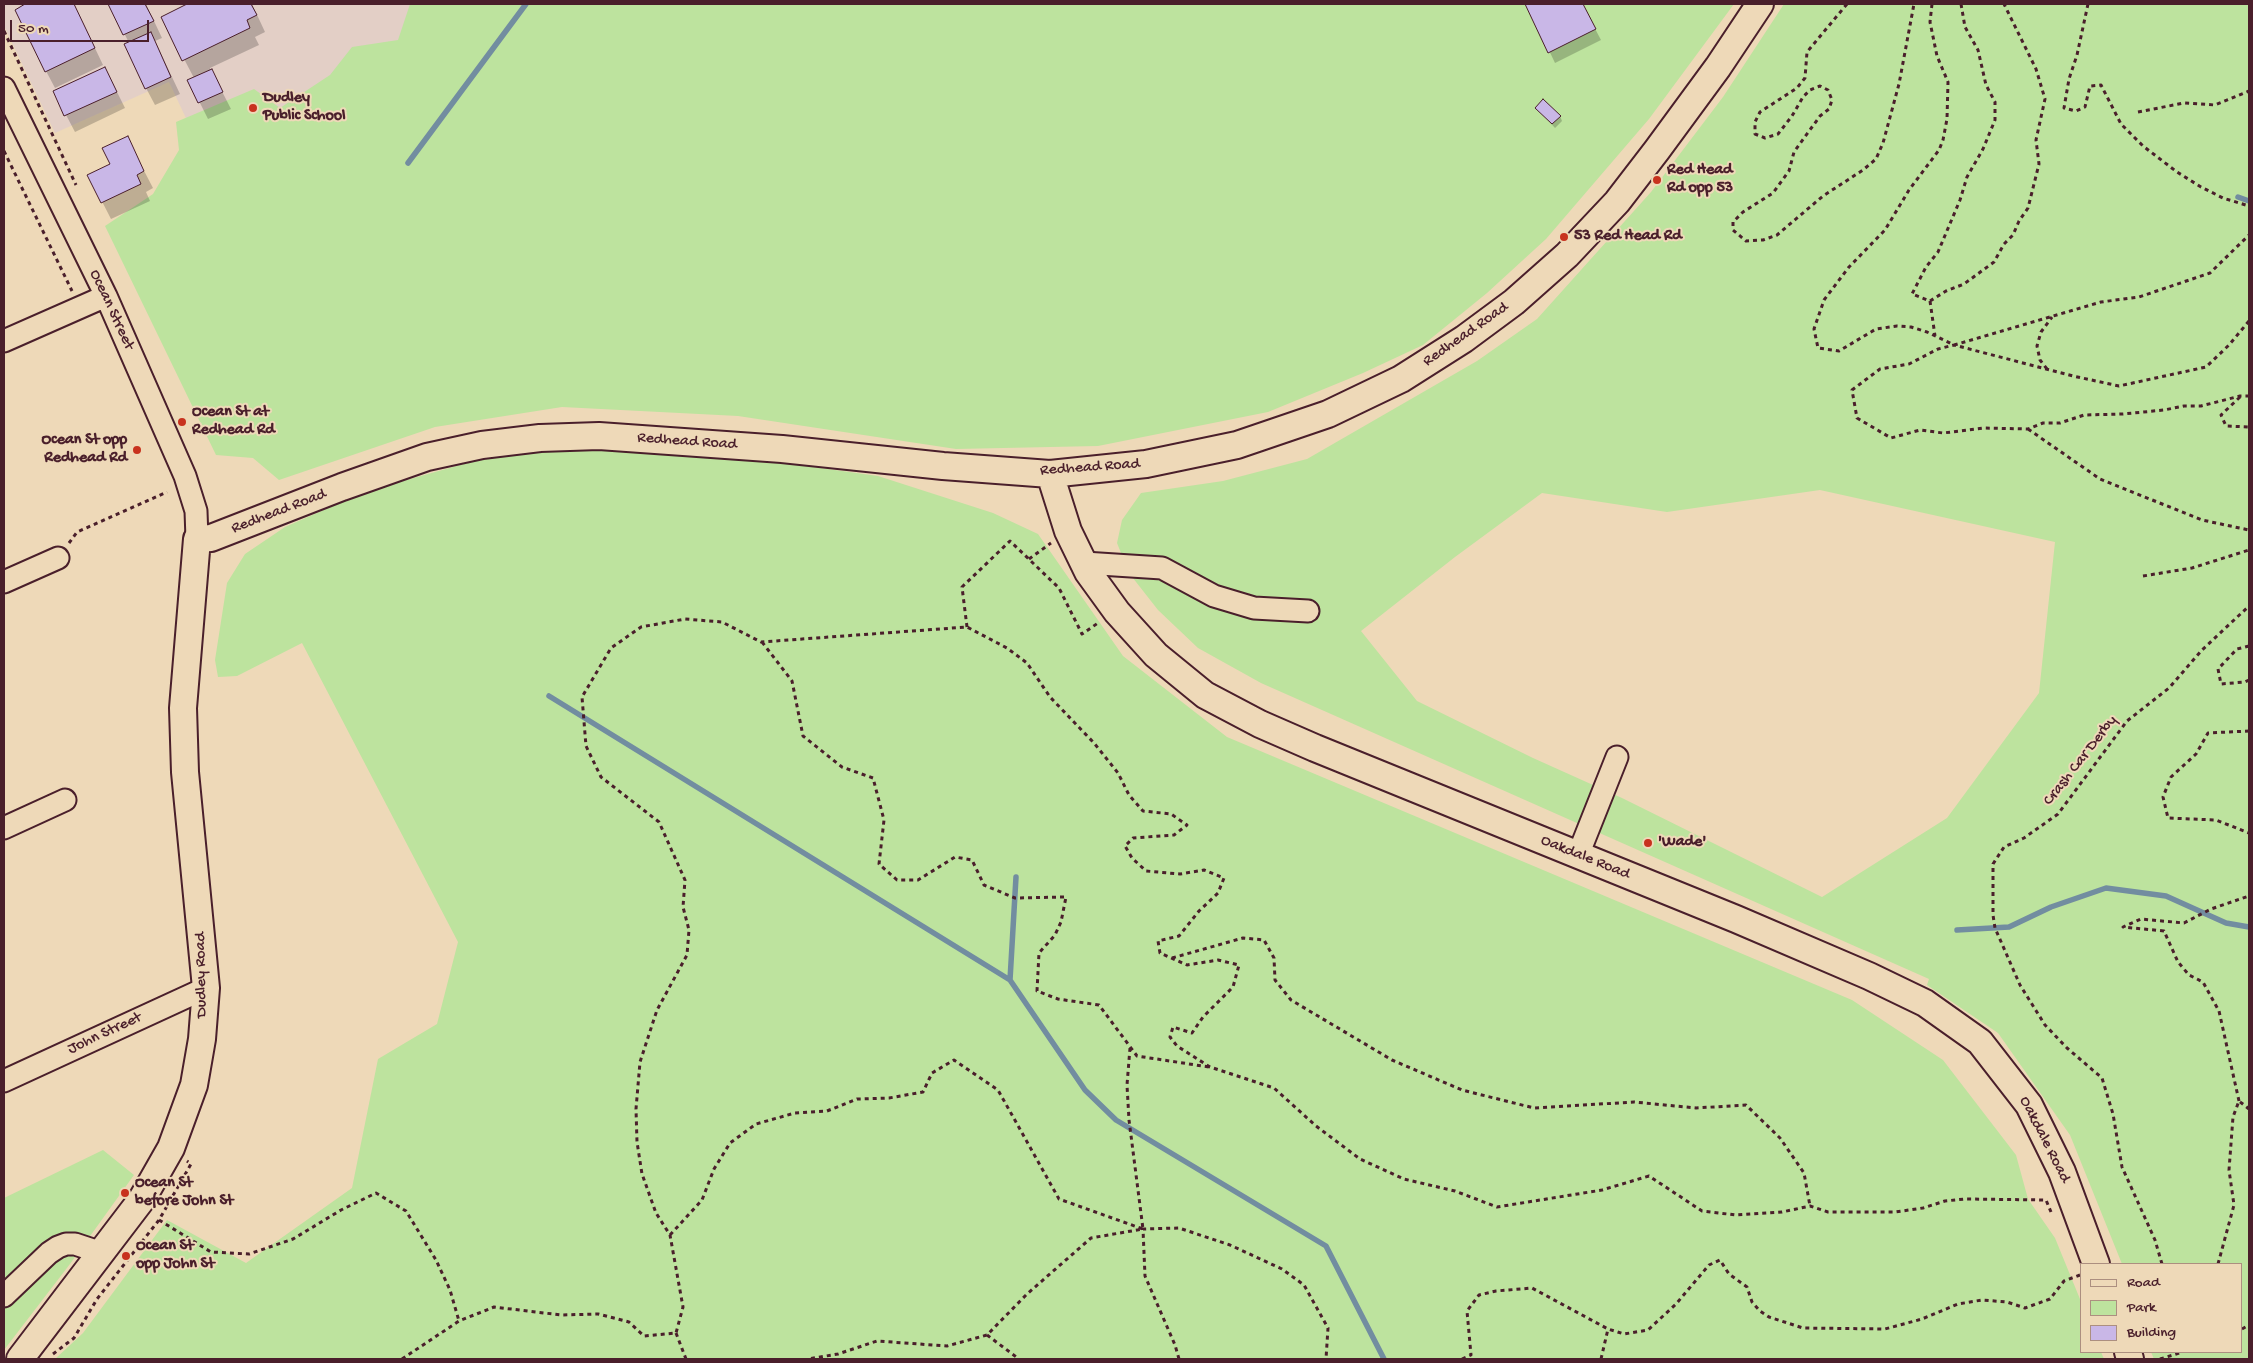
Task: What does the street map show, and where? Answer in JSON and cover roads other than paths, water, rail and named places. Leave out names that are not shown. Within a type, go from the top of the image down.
[{"type":"main road","name":"Redhead Road","points":[[198,539],[211,538],[342,487],[427,457],[482,446],[540,438],[599,436],[763,447],[943,466],[1050,474],[1146,464],[1237,445],[1328,414],[1401,379],[1464,339],[1514,302],[1567,255],[1617,202],[1658,150],[1718,67],[1760,4]]},
{"type":"main road","name":"Oakdale Road","points":[[1050,474],[1068,531],[1084,564],[1117,612],[1156,654],[1205,695],[1260,724],[1315,748],[1869,976],[1925,1003],[1980,1042],[2028,1105],[2062,1172],[2086,1263]]},
{"type":"main road","name":"Dudley Road","points":[[20,1359],[142,1199],[171,1148],[194,1085],[202,1039],[206,988],[200,906],[185,772],[183,708],[198,539]]},
{"type":"street","name":"Ocean Street","points":[[4,88],[106,296],[185,476],[196,511],[198,539]]},
{"type":"street","points":[[4,341],[106,296]]},
{"type":"street","points":[[4,582],[58,558]]},
{"type":"street","points":[[1084,564],[1162,568],[1214,596],[1254,608],[1308,611]]},
{"type":"street","points":[[1578,855],[1618,757]]},
{"type":"street","points":[[4,828],[65,800]]},
{"type":"street","name":"John Street","points":[[4,1081],[206,988]]},
{"type":"street","points":[[4,1296],[49,1253],[58,1247],[66,1244],[75,1244],[102,1253]]},
{"type":"waterway","points":[[408,163],[526,4]]},
{"type":"waterway","points":[[2238,197],[2249,201]]},
{"type":"waterway","points":[[549,696],[1010,980],[1085,1090],[1116,1120],[1326,1246],[1384,1359]]},
{"type":"waterway","points":[[1010,980],[1016,877]]},
{"type":"waterway","points":[[1957,930],[2009,927],[2051,907],[2106,888],[2166,896],[2226,923],[2249,927]]},
{"type":"place","name":"Dudley Public School","points":[[253,108]]},
{"type":"place","name":"Red Head Rd opp 53","points":[[1657,180]]},
{"type":"place","name":"53 Red Head Rd","points":[[1564,237]]},
{"type":"place","name":"Ocean St at Redhead Rd","points":[[182,422]]},
{"type":"place","name":"Ocean St opp Redhead Rd","points":[[137,450]]},
{"type":"place","name":"'Wade'","points":[[1648,843]]},
{"type":"place","name":"Ocean St before John St","points":[[125,1193]]},
{"type":"place","name":"Ocean St opp John St","points":[[126,1256]]}]
